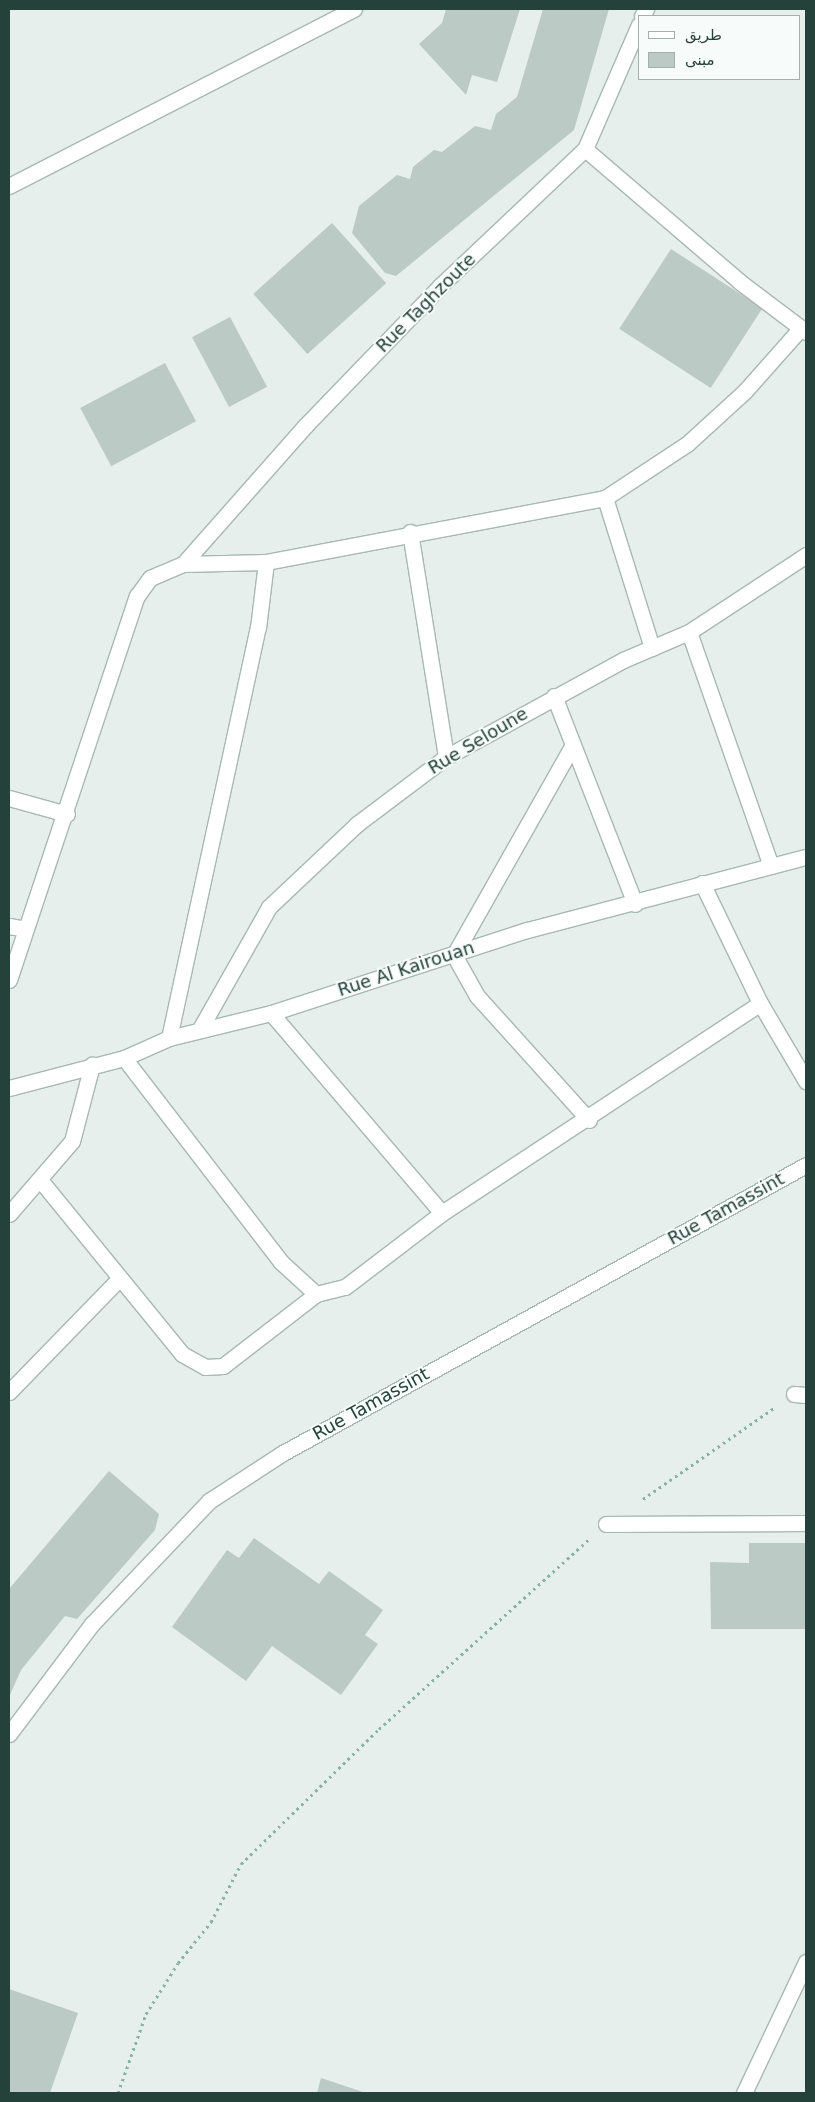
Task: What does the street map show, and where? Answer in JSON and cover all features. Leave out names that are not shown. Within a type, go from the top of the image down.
[{"type":"street","points":[[9,186],[354,9]]},
{"type":"street","name":"Rue Taghzoute","points":[[183,564],[305,426],[420,307],[585,149],[638,27]]},
{"type":"street","points":[[9,980],[67,814],[137,596],[150,578],[183,564],[266,562],[410,532],[605,498],[687,444],[745,391],[804,330],[740,282],[585,149]]},
{"type":"street","points":[[605,498],[652,648]]},
{"type":"street","points":[[410,532],[446,757]]},
{"type":"street","name":"Rue Seloune","points":[[200,1029],[269,906],[357,824],[446,757],[554,696],[689,632],[806,555]]},
{"type":"street","points":[[169,1038],[258,628],[266,562]]},
{"type":"street","points":[[689,632],[771,866]]},
{"type":"street","points":[[554,696],[635,904]]},
{"type":"street","points":[[573,745],[454,954],[477,996],[589,1120]]},
{"type":"street","points":[[9,798],[67,814]]},
{"type":"street","name":"Rue Al Kairouan","points":[[9,1088],[124,1058],[169,1038],[271,1013],[526,930],[635,904],[702,883],[806,857]]},
{"type":"street","points":[[702,883],[760,1003],[806,1081]]},
{"type":"street","points":[[9,926],[26,929]]},
{"type":"street","points":[[41,1181],[182,1354],[204,1367],[224,1366],[316,1294],[345,1287],[442,1213],[589,1120],[760,1003]]},
{"type":"street","points":[[271,1013],[442,1213]]},
{"type":"street","points":[[124,1058],[282,1262],[316,1294]]},
{"type":"street","points":[[9,1214],[41,1181],[72,1141],[92,1065]]},
{"type":"street","name":"Rue Tamassint","points":[[9,1734],[92,1624],[208,1501],[281,1454],[806,1165]]},
{"type":"street","points":[[9,1392],[120,1278]]},
{"type":"street","points":[[606,1524],[806,1523]]},
{"type":"street","points":[[744,2093],[806,1962]]},
{"type":"path","points":[[639,1502],[800,1394]]},
{"type":"path","points":[[118,2093],[146,2014],[178,1963],[211,1922],[241,1864],[379,1729],[606,1524]]},
{"type":"building","points":[[446,9],[520,9],[497,82],[472,75],[466,95],[419,44],[442,23]]},
{"type":"building","points":[[543,9],[609,9],[574,130],[396,276],[385,273],[352,233],[359,206],[397,175],[410,179],[413,167],[434,150],[442,152],[475,126],[491,130],[496,114],[517,97]]},
{"type":"building","points":[[332,223],[386,283],[307,354],[253,294]]},
{"type":"building","points":[[671,249],[762,308],[711,388],[619,329]]},
{"type":"building","points":[[230,317],[267,387],[229,407],[192,337]]},
{"type":"building","points":[[165,363],[196,421],[111,466],[80,408]]},
{"type":"building","points":[[109,1471],[159,1514],[155,1530],[77,1619],[65,1616],[21,1670],[9,1697],[9,1589]]},
{"type":"building","points":[[254,1538],[319,1584],[329,1571],[383,1610],[365,1635],[378,1644],[341,1695],[272,1646],[246,1681],[172,1627],[227,1550],[239,1558]]},
{"type":"building","points":[[749,1543],[806,1543],[806,1629],[711,1629],[710,1562],[749,1563]]},
{"type":"building","points":[[9,1989],[78,2013],[50,2093],[9,2093]]},
{"type":"building","points":[[321,2078],[366,2093],[317,2093]]}]
